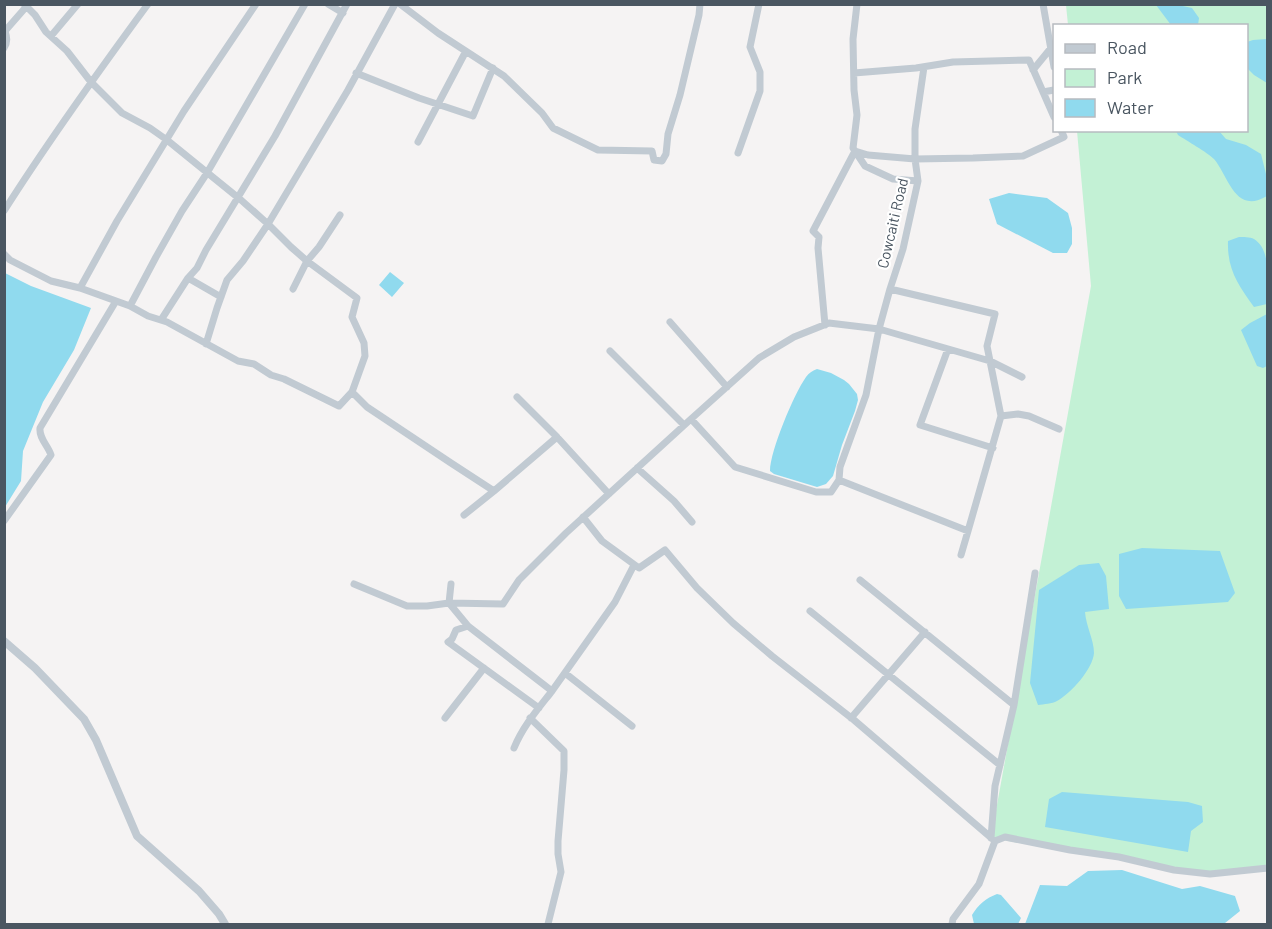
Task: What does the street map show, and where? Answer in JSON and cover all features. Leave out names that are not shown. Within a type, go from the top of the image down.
[{"type":"street","points":[[51,36],[78,4]]},
{"type":"street","points":[[4,211],[91,82],[148,4]]},
{"type":"street","points":[[80,288],[117,221],[184,111],[256,4]]},
{"type":"street","points":[[130,306],[177,220],[207,173],[305,4]]},
{"type":"street","points":[[328,4],[343,13]]},
{"type":"street","points":[[161,320],[197,268],[275,136],[347,4]]},
{"type":"street","points":[[206,344],[227,280],[268,224],[348,90],[395,4]]},
{"type":"street","points":[[400,4],[438,33],[504,76],[542,113],[553,128],[598,150],[652,151],[654,160],[662,161],[666,154],[668,134],[699,15],[699,4]]},
{"type":"street","points":[[738,153],[760,92],[760,72],[750,47],[759,4]]},
{"type":"street","points":[[857,4],[853,39],[857,115],[853,148],[865,166],[893,178],[918,181]]},
{"type":"street","points":[[1043,4],[1053,61]]},
{"type":"street","points":[[4,48],[7,44],[5,31],[25,6],[67,51],[91,82],[122,113],[167,140],[237,197],[291,248],[357,298],[352,317],[363,343],[365,356],[352,392],[339,406],[285,379],[271,375],[254,364],[238,361],[182,330],[130,306],[80,288],[51,281],[10,260],[4,254]]},
{"type":"street","points":[[1033,70],[1051,48]]},
{"type":"street","points":[[418,142],[466,51]]},
{"type":"street","points":[[854,73],[953,63],[1029,60],[1053,115]]},
{"type":"street","name":"Cowcaiti Road","points":[[924,67],[915,129],[918,181],[903,249],[890,289],[995,314],[987,346],[1001,416]]},
{"type":"street","points":[[356,73],[473,116],[493,68]]},
{"type":"street","points":[[1043,92],[1053,90]]},
{"type":"street","points":[[855,151],[868,155],[915,159],[1023,156],[1064,137],[1062,132]]},
{"type":"street","points":[[825,325],[819,237],[813,231],[855,151]]},
{"type":"street","points":[[293,289],[307,261],[340,215]]},
{"type":"street","points":[[188,278],[221,297]]},
{"type":"street","points":[[691,419],[735,467],[816,492],[831,492],[839,480],[840,467],[866,395],[879,329],[890,289]]},
{"type":"street","points":[[4,521],[51,455],[42,440],[40,428],[116,301]]},
{"type":"street","points":[[670,322],[727,387]]},
{"type":"street","points":[[354,584],[407,606],[503,603],[519,580],[583,517],[759,358],[794,337],[829,323],[879,329],[990,361],[1022,377]]},
{"type":"street","points":[[948,349],[920,425],[993,448]]},
{"type":"street","points":[[610,351],[684,425]]},
{"type":"street","points":[[352,392],[368,407],[494,491]]},
{"type":"street","points":[[517,397],[609,494]]},
{"type":"street","points":[[961,555],[1001,416],[1018,414],[1029,416],[1059,429]]},
{"type":"street","points":[[464,515],[557,438]]},
{"type":"street","points":[[637,468],[674,501],[692,522]]},
{"type":"street","points":[[839,480],[968,531]]},
{"type":"street","points":[[583,517],[602,541],[639,568],[665,550],[697,588],[733,623],[851,718],[993,840]]},
{"type":"street","points":[[514,748],[530,718],[566,673],[615,602],[634,565]]},
{"type":"street","points":[[952,924],[953,919],[979,884],[993,840],[995,786],[1014,705],[1035,573]]},
{"type":"street","points":[[860,579],[1014,705]]},
{"type":"street","points":[[451,584],[449,603],[468,626],[552,691]]},
{"type":"street","points":[[810,611],[1000,765]]},
{"type":"street","points":[[468,626],[456,630],[448,642],[539,708]]},
{"type":"street","points":[[851,718],[926,632]]},
{"type":"street","points":[[4,641],[36,668],[84,719],[96,740],[137,836],[199,891],[225,924]]},
{"type":"street","points":[[446,718],[484,668]]},
{"type":"street","points":[[566,673],[632,726]]},
{"type":"street","points":[[530,718],[564,752],[558,841],[561,872],[548,924]]},
{"type":"street","points":[[993,840],[1005,837],[1119,857],[1174,870],[1210,874],[1268,868]]},
{"type":"green space","points":[[1066,5],[1267,5],[1267,869],[1189,872],[991,838],[1091,286],[1077,132],[1248,132],[1248,24],[1068,24]]},
{"type":"water","points":[[1156,5],[1178,5],[1192,8],[1199,18],[1198,24],[1170,24]]},
{"type":"water","points":[[1268,39],[1267,83],[1248,69],[1248,42]]},
{"type":"water","points":[[1176,132],[1220,132],[1226,139],[1246,145],[1261,154],[1267,178],[1267,196],[1256,201],[1247,201],[1240,197],[1214,159]]},
{"type":"water","points":[[1009,193],[1047,198],[1068,213],[1072,228],[1072,244],[1067,253],[1053,253],[997,224],[989,199]]},
{"type":"water","points":[[1239,237],[1254,239],[1264,251],[1268,269],[1267,304],[1254,307],[1235,276],[1229,260],[1228,241]]},
{"type":"water","points":[[390,272],[404,283],[392,297],[379,285]]},
{"type":"water","points":[[5,273],[31,286],[91,308],[74,350],[43,402],[23,451],[21,481],[5,507]]},
{"type":"water","points":[[1267,314],[1267,366],[1263,368],[1257,366],[1241,330]]},
{"type":"water","points":[[817,369],[844,380],[857,394],[858,400],[833,476],[826,484],[817,487],[770,471],[774,450],[789,409],[806,377]]},
{"type":"water","points":[[1142,548],[1220,551],[1235,593],[1228,602],[1126,609],[1119,596],[1119,554]]},
{"type":"water","points":[[1099,563],[1106,576],[1109,609],[1085,612],[1094,648],[1090,666],[1062,698],[1055,702],[1038,705],[1030,683],[1039,590],[1079,565]]},
{"type":"water","points":[[1062,792],[1188,802],[1202,806],[1203,822],[1191,831],[1188,852],[1045,827],[1049,799]]},
{"type":"water","points":[[1122,870],[1182,889],[1200,886],[1235,896],[1240,911],[1225,923],[1219,924],[1025,924],[1040,885],[1067,886],[1088,871]]},
{"type":"water","points":[[997,894],[1001,895],[1021,918],[1018,924],[974,924],[972,915],[977,908]]}]
